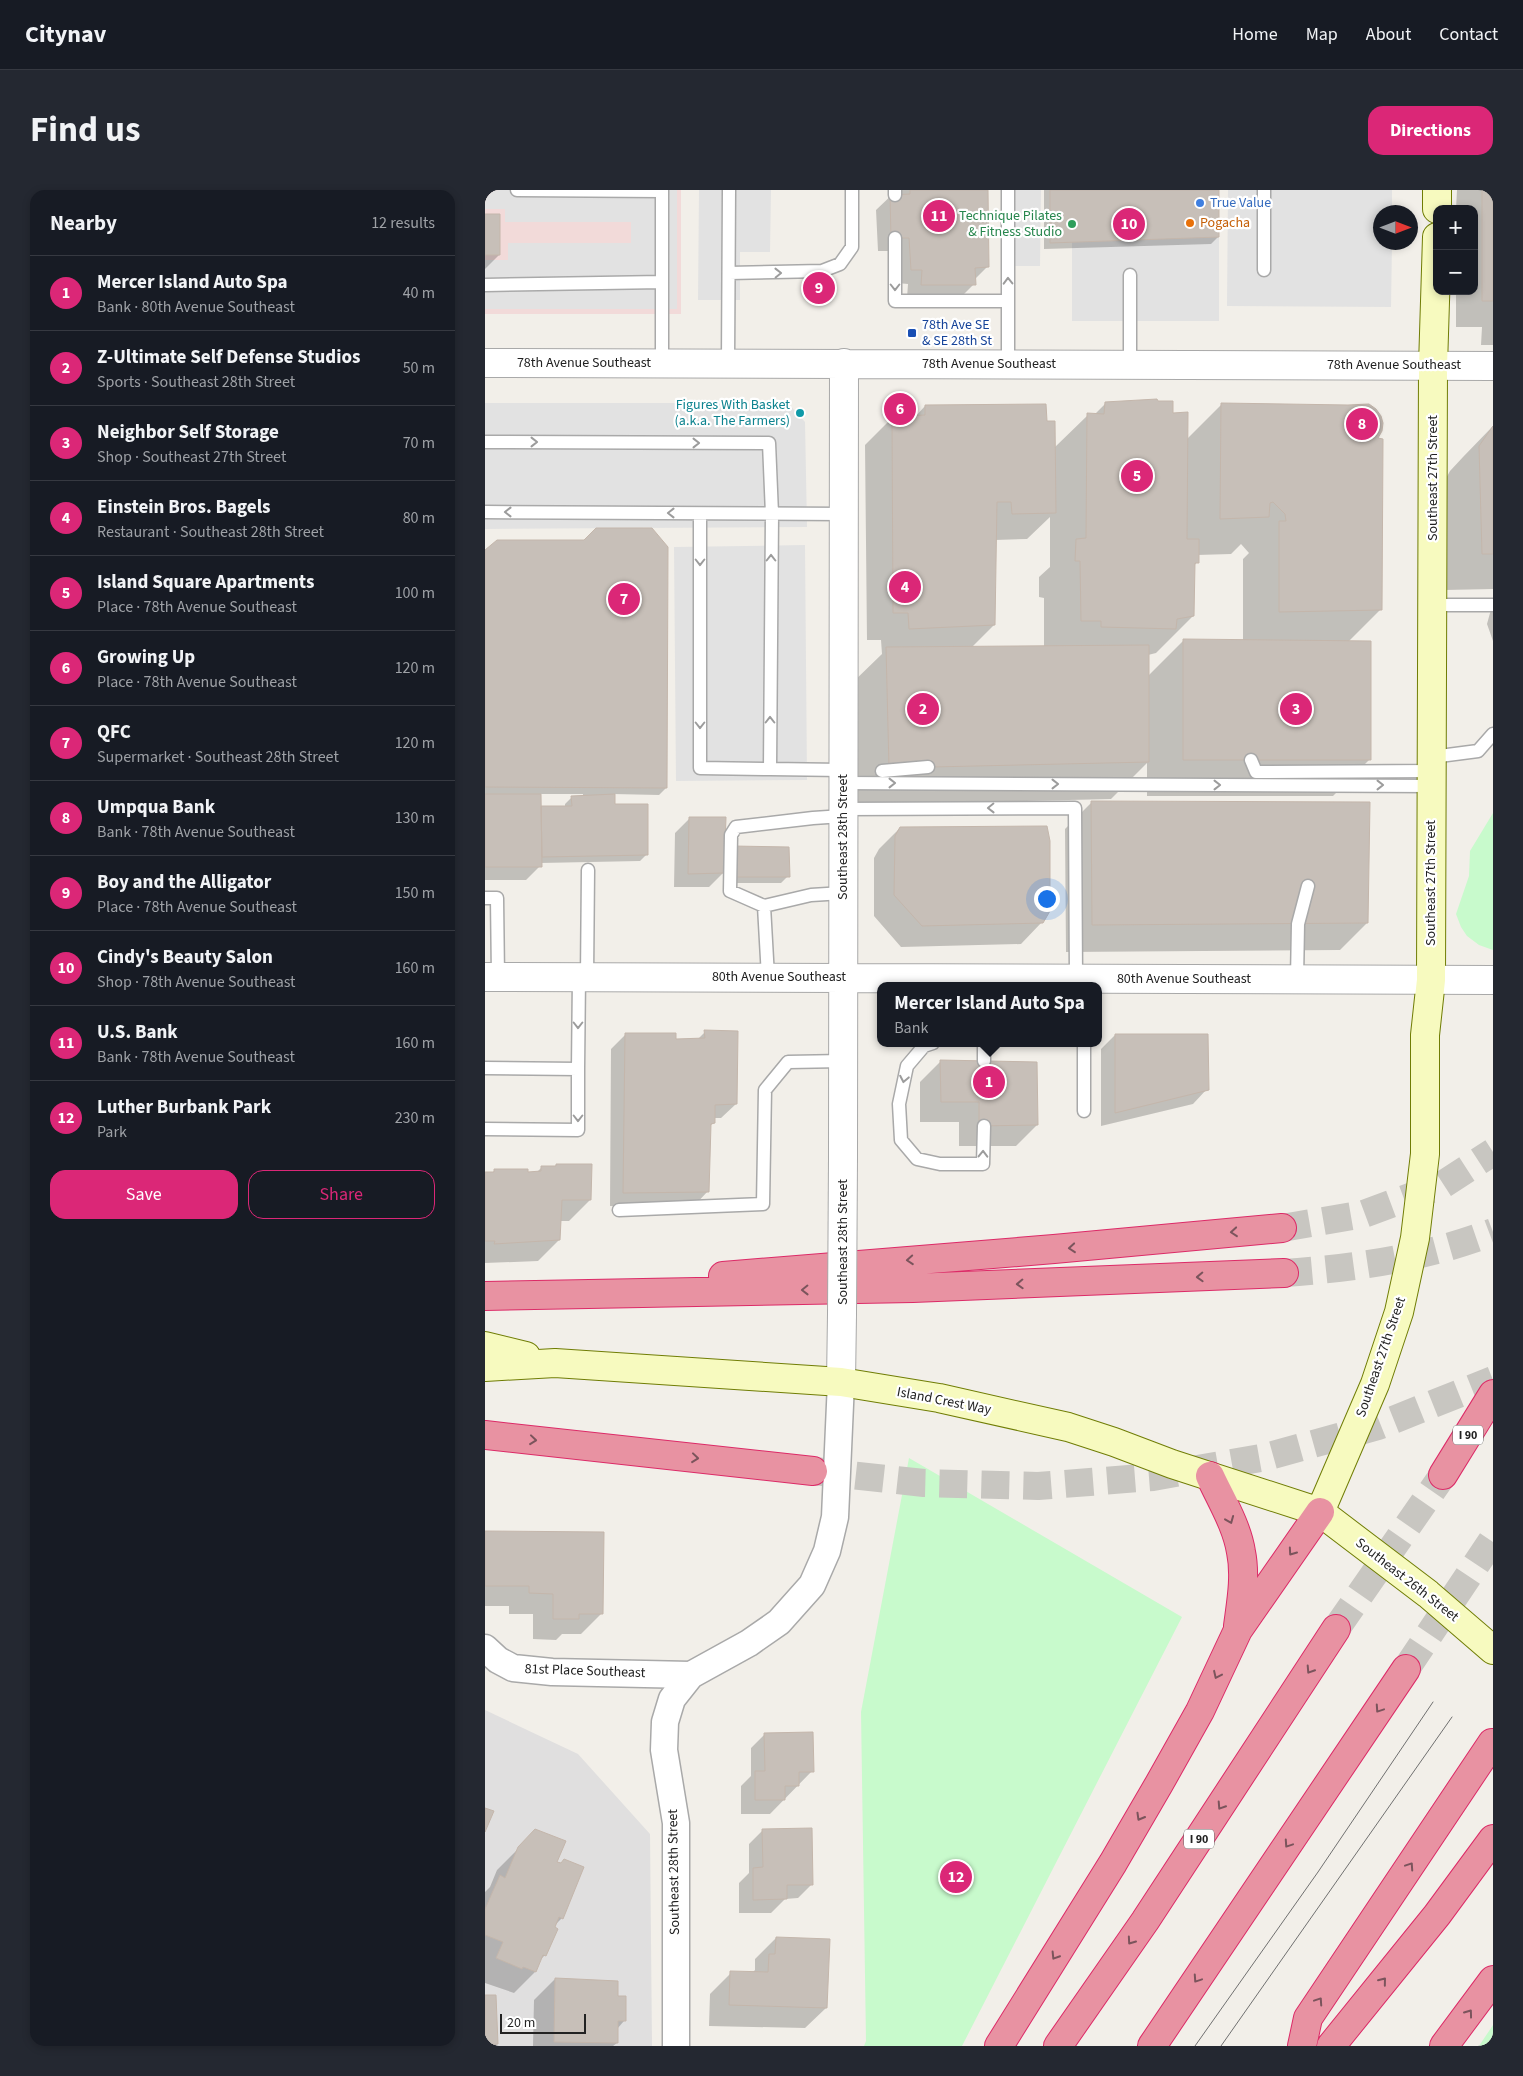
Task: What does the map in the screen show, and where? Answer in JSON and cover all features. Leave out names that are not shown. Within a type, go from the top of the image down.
[{"type":"highway","points":[[516,1296],[765,1272],[1054,1250],[1282,1228]]},
{"type":"highway","points":[[485,1296],[913,1288],[1283,1274]]},
{"type":"highway","name":"I 90","points":[[1443,1475],[1493,1394]]},
{"type":"highway","points":[[485,1435],[813,1471]]},
{"type":"highway","points":[[1210,1476],[1232,1525],[1241,1552],[1242,1589],[1237,1630]]},
{"type":"highway","points":[[999,2046],[1113,1863],[1159,1784],[1200,1711],[1237,1630],[1320,1512]]},
{"type":"highway","name":"I 90","points":[[1058,2046],[1145,1921],[1336,1629]]},
{"type":"highway","points":[[1152,2046],[1406,1669]]},
{"type":"highway","points":[[1302,2046],[1308,2018],[1492,1743]]},
{"type":"highway","points":[[1331,2046],[1437,1915],[1493,1839]]},
{"type":"highway","points":[[1444,2046],[1493,1980]]},
{"type":"main road","points":[[1437,190],[1437,205]]},
{"type":"main road","name":"Southeast 27th Street","points":[[1320,1512],[1375,1384],[1399,1312],[1415,1238],[1425,1154],[1425,1035],[1431,980],[1433,366],[1437,250]]},
{"type":"main road","name":"Island Crest Way","points":[[485,1346],[555,1363]]},
{"type":"main road","name":"Island Crest Way","points":[[485,1367],[555,1363],[841,1382],[939,1398],[1068,1427],[1320,1512]]},
{"type":"main road","name":"Southeast 26th Street","points":[[1320,1512],[1428,1594],[1493,1650]]},
{"type":"street","name":"78th Avenue Southeast","points":[[485,363],[1493,366]]},
{"type":"street","name":"Southeast 28th Street","points":[[676,2046],[676,1823],[664,1750],[665,1722],[672,1698],[691,1675],[749,1643],[779,1622],[812,1585],[827,1551],[835,1516],[842,1314],[844,363]]},
{"type":"street","name":"80th Avenue Southeast","points":[[492,977],[843,977],[983,982],[1297,978],[1493,980]]},
{"type":"street","name":"81st Place Southeast","points":[[485,1648],[499,1660],[513,1668],[552,1672],[691,1675]]},
{"type":"lane","points":[[517,190],[661,190],[663,282],[661,364]]},
{"type":"lane","points":[[728,363],[729,190]]},
{"type":"lane","points":[[729,273],[822,271],[840,264],[852,247],[852,190]]},
{"type":"lane","points":[[1008,190],[1008,364]]},
{"type":"lane","points":[[1264,190],[1264,270]]},
{"type":"lane","points":[[895,238],[895,301],[1008,301]]},
{"type":"lane","points":[[1130,275],[1130,364]]},
{"type":"lane","points":[[485,285],[663,282]]},
{"type":"lane","points":[[485,442],[769,444],[772,514],[770,769]]},
{"type":"lane","points":[[485,512],[844,514]]},
{"type":"lane","points":[[700,514],[700,768],[770,769],[843,776],[1432,771],[1478,751],[1493,734]]},
{"type":"lane","points":[[1433,605],[1493,605]]},
{"type":"lane","points":[[1251,760],[1256,772],[1432,771]]},
{"type":"lane","points":[[882,770],[928,767]]},
{"type":"lane","points":[[843,893],[811,895],[764,906],[730,891],[731,835],[736,827],[843,813],[1075,808],[1081,981]]},
{"type":"lane","points":[[485,1129],[578,1130],[578,1069],[588,870]]},
{"type":"lane","points":[[1297,978],[1298,924],[1308,886]]},
{"type":"lane","points":[[485,898],[497,898],[492,977]]},
{"type":"lane","points":[[764,906],[767,977]]},
{"type":"lane","points":[[923,1047],[907,1066],[899,1104],[901,1140],[917,1159],[940,1164],[983,1164],[984,1126]]},
{"type":"lane","points":[[984,1047],[984,1061]]},
{"type":"lane","points":[[1084,1047],[1084,1111]]},
{"type":"lane","points":[[619,1210],[763,1204],[765,1090],[788,1062],[843,1061]]},
{"type":"lane","points":[[485,1068],[578,1069]]},
{"type":"shaded area","points":[[485,190],[681,190],[681,314],[485,314]]},
{"type":"shaded area","points":[[485,190],[677,190],[677,309],[485,309],[485,260],[508,260],[508,243],[631,243],[631,222],[505,222],[505,209],[485,209]]},
{"type":"shaded area","points":[[699,190],[771,190],[770,252],[740,252],[740,300],[698,300]]},
{"type":"shaded area","points":[[1008,190],[1041,190],[1040,266],[1007,266]]},
{"type":"shaded area","points":[[1228,190],[1392,190],[1392,205],[1373,205],[1373,250],[1392,250],[1391,307],[1227,306]]},
{"type":"shaded area","points":[[1072,237],[1219,237],[1219,321],[1072,321]]},
{"type":"shaded area","points":[[485,403],[788,403],[805,422],[807,527],[485,529]]},
{"type":"shaded area","points":[[805,545],[807,780],[676,781],[674,547]]},
{"type":"shaded area","points":[[485,1710],[578,1754],[650,1834],[652,2046],[485,2046]]},
{"type":"green space","points":[[1493,813],[1493,950],[1479,945],[1467,936],[1456,914],[1469,876],[1470,851]]},
{"type":"green space","points":[[909,1458],[1182,1617],[962,2046],[864,2046],[866,2041],[861,1712]]},
{"type":"green space","points":[[1493,2025],[1493,2046],[1479,2046]]},
{"type":"building","points":[[910,190],[988,190],[989,267],[975,268],[976,285],[921,285],[922,270],[911,270],[909,238],[891,238],[890,195],[910,194]]},
{"type":"building","points":[[1050,190],[1219,190],[1219,237],[1050,243]]},
{"type":"building","points":[[1482,190],[1493,190],[1493,301],[1482,301]]},
{"type":"building","points":[[485,214],[500,214],[500,255],[485,255]]},
{"type":"building","points":[[1157,399],[1158,401],[1173,401],[1173,413],[1188,412],[1187,539],[1199,539],[1199,563],[1195,563],[1194,616],[1177,619],[1176,629],[1101,627],[1101,621],[1081,621],[1080,561],[1075,561],[1076,539],[1086,538],[1087,413],[1104,414],[1105,402]]},
{"type":"building","points":[[1221,403],[1369,404],[1376,409],[1383,423],[1382,431],[1378,438],[1383,439],[1382,610],[1279,612],[1279,521],[1286,521],[1285,514],[1273,502],[1270,503],[1269,517],[1220,519]]},
{"type":"building","points":[[1046,404],[1047,421],[1055,421],[1056,513],[1012,514],[1011,502],[997,502],[995,625],[909,629],[908,613],[893,613],[892,417],[925,415],[925,405]]},
{"type":"building","points":[[1493,426],[1493,554],[1482,554],[1479,446]]},
{"type":"building","points":[[596,528],[652,528],[668,547],[667,788],[485,787],[485,550],[497,540],[584,540]]},
{"type":"building","points":[[1183,639],[1371,641],[1371,760],[1183,760]]},
{"type":"building","points":[[1149,645],[1149,762],[889,768],[886,647]]},
{"type":"building","points":[[485,794],[541,794],[542,867],[485,867]]},
{"type":"building","points":[[615,794],[615,804],[648,804],[648,855],[542,857],[541,806],[572,806],[571,796]]},
{"type":"building","points":[[1091,801],[1370,802],[1368,923],[1092,925]]},
{"type":"building","points":[[689,817],[726,817],[724,873],[688,874]]},
{"type":"building","points":[[1047,826],[1050,841],[1050,911],[1043,923],[922,926],[894,895],[895,836],[900,827]]},
{"type":"building","points":[[733,846],[789,847],[790,877],[732,877]]},
{"type":"building","points":[[704,1030],[738,1031],[737,1104],[715,1105],[715,1123],[711,1124],[709,1192],[623,1193],[625,1033],[676,1033],[676,1039],[705,1038]]},
{"type":"building","points":[[1115,1034],[1208,1034],[1209,1090],[1115,1113]]},
{"type":"building","points":[[940,1060],[1037,1062],[1038,1125],[979,1126],[979,1102],[941,1102]]},
{"type":"building","points":[[556,1164],[592,1164],[591,1200],[562,1200],[560,1240],[494,1244],[495,1241],[485,1241],[485,1172],[494,1172],[494,1169],[528,1169],[528,1172],[541,1171],[541,1166],[556,1166]]},
{"type":"building","points":[[485,1531],[604,1532],[603,1614],[579,1614],[579,1619],[553,1619],[553,1594],[529,1593],[529,1586],[485,1586]]},
{"type":"building","points":[[813,1732],[814,1772],[799,1772],[799,1786],[785,1786],[785,1800],[755,1800],[755,1771],[765,1771],[764,1733]]},
{"type":"building","points":[[485,1808],[494,1811],[485,1832]]},
{"type":"building","points":[[812,1828],[813,1885],[787,1885],[787,1899],[753,1900],[753,1868],[763,1867],[762,1829]]},
{"type":"building","points":[[535,1829],[566,1841],[557,1862],[561,1863],[564,1859],[584,1867],[563,1919],[559,1917],[555,1927],[558,1929],[546,1956],[543,1955],[536,1972],[523,1967],[522,1969],[496,1958],[503,1942],[485,1935],[485,1909],[500,1875],[505,1878],[518,1847]]},
{"type":"building","points":[[776,1937],[830,1939],[827,2008],[729,2005],[730,1971],[768,1972],[769,1954],[775,1954]]},
{"type":"building","points":[[555,1978],[618,1981],[618,1996],[626,1996],[626,2021],[618,2021],[618,2043],[554,2042]]},
{"type":"building","points":[[485,1995],[496,1995],[498,2044],[485,2045]]},
{"type":"tunnel","points":[[1282,1228],[1364,1214],[1442,1185],[1493,1152]]},
{"type":"tunnel","points":[[1284,1273],[1364,1265],[1416,1255],[1442,1249],[1493,1232]]},
{"type":"tunnel","points":[[814,1471],[924,1483],[1038,1486],[1153,1477],[1266,1457],[1378,1426],[1493,1380]]},
{"type":"tunnel","points":[[1336,1629],[1443,1475]]},
{"type":"tunnel","points":[[1406,1669],[1493,1539]]},
{"type":"tram line","points":[[1195,2046],[1318,1872],[1433,1702]]},
{"type":"tram line","points":[[1221,2046],[1452,1717]]},
{"type":"place","name":"True Value","points":[[1200,203]]},
{"type":"place","name":"U.S. Bank","points":[[939,216]]},
{"type":"place","name":"Pogacha","points":[[1190,223]]},
{"type":"place","name":"Technique Pilates & Fitness Studio","points":[[1072,224]]},
{"type":"place","name":"Cindy's Beauty Salon","points":[[1129,224]]},
{"type":"place","name":"Boy and the Alligator","points":[[819,288]]},
{"type":"place","name":"78th Ave SE & SE 28th St","points":[[912,333]]},
{"type":"place","name":"Growing Up","points":[[900,409]]},
{"type":"place","name":"Figures With Basket (a.k.a. The Farmers)","points":[[800,413]]},
{"type":"place","name":"Umpqua Bank","points":[[1362,424]]},
{"type":"place","name":"Island Square Apartments","points":[[1137,476]]},
{"type":"place","name":"Einstein Bros. Bagels","points":[[905,587]]},
{"type":"place","name":"QFC","points":[[624,599]]},
{"type":"place","name":"Z-Ultimate Self Defense Studios","points":[[923,709]]},
{"type":"place","name":"Neighbor Self Storage","points":[[1296,709]]},
{"type":"place","name":"Mercer Island Auto Spa","points":[[989,1082]]},
{"type":"place","name":"Luther Burbank Park","points":[[956,1877]]}]
